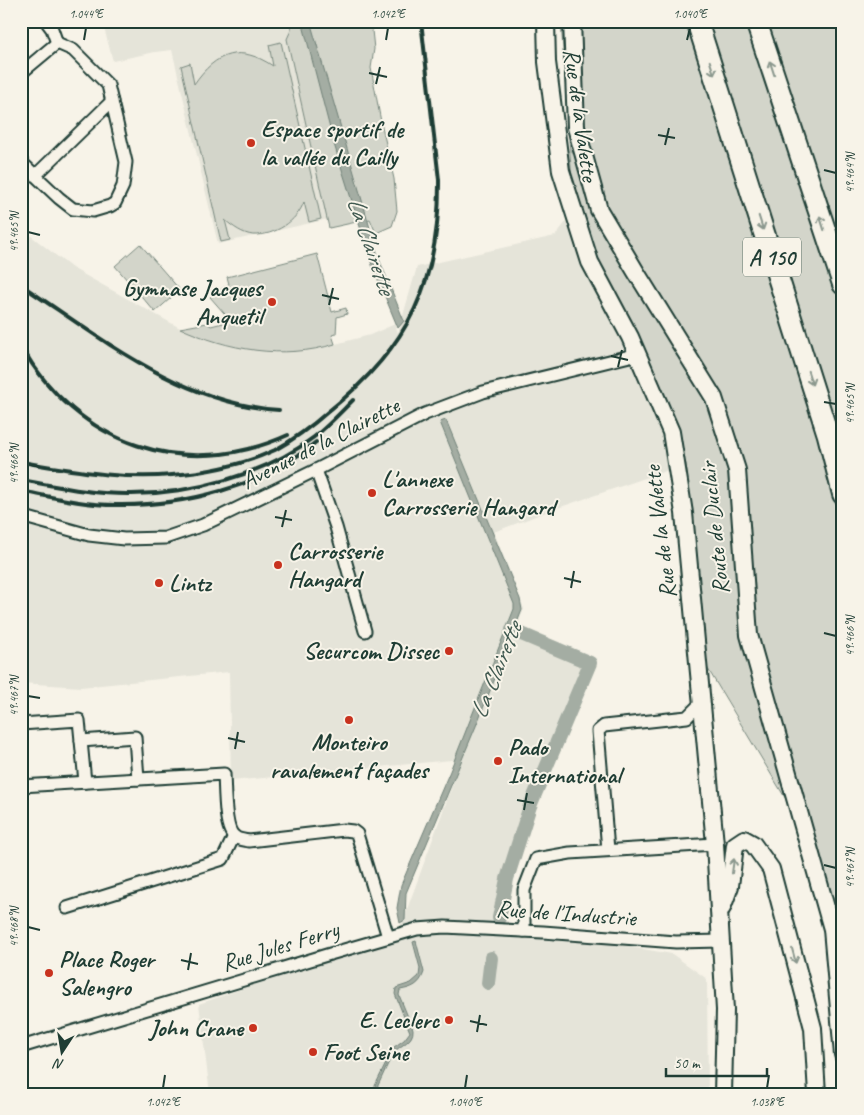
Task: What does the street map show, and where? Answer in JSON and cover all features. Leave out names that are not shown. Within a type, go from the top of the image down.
[{"type":"highway","name":"A 150","points":[[697,21],[828,434],[843,494]]},
{"type":"highway","name":"A 150","points":[[756,21],[843,284]]},
{"type":"street","points":[[21,162],[59,198],[73,208],[93,212],[115,202],[123,186],[126,162],[108,86],[73,50],[58,43],[46,21]]},
{"type":"street","name":"Rue de la Valette","points":[[546,21],[547,62],[560,171],[590,262],[630,337],[671,432],[684,514],[715,844],[725,1010],[723,1094]]},
{"type":"street","name":"Route de Duclair","points":[[572,21],[576,127],[599,210],[714,398],[737,470],[750,635],[832,929],[843,1055]]},
{"type":"street","points":[[21,72],[58,43]]},
{"type":"street","points":[[36,176],[112,101]]},
{"type":"street","name":"Avenue de la Clairette","points":[[21,516],[89,535],[124,539],[165,538],[203,525],[425,414],[483,392],[638,354]]},
{"type":"street","points":[[316,470],[336,526],[365,631]]},
{"type":"street","points":[[608,850],[598,731],[604,726],[687,718],[702,702]]},
{"type":"street","points":[[21,724],[79,720],[85,782]]},
{"type":"street","points":[[81,741],[135,737],[138,779]]},
{"type":"street","points":[[21,786],[224,774],[228,826],[234,836],[240,839],[249,840],[344,830],[353,831],[357,834],[388,937]]},
{"type":"street","points":[[67,908],[224,859],[234,836]]},
{"type":"street","points":[[720,913],[730,886],[735,845],[744,839],[753,844],[771,869],[813,1028],[817,1094]]},
{"type":"street","points":[[524,931],[524,890],[536,859],[570,853],[715,844]]},
{"type":"street","name":"Rue de l'Industrie","points":[[408,931],[438,927],[676,942],[722,941]]},
{"type":"street","name":"Rue Jules Ferry","points":[[21,1047],[408,931]]},
{"type":"shaded area","name":"Espace sportif de la vallée du Cailly","points":[[102,21],[290,21],[291,30],[287,39],[328,219],[218,244],[172,50],[113,61]]},
{"type":"shaded area","points":[[290,21],[371,21],[374,49],[371,68],[394,179],[397,211],[392,226],[376,233],[370,219],[329,228],[287,39],[291,30]]},
{"type":"shaded area","points":[[561,21],[843,21],[843,927],[814,846],[705,664],[686,464],[574,212]]},
{"type":"shaded area","name":"Espace sportif de la vallée du Cailly","points":[[281,42],[321,219],[309,222],[304,202],[291,221],[277,230],[261,235],[253,235],[238,230],[225,220],[230,240],[221,242],[181,66],[190,63],[194,84],[211,65],[220,58],[229,55],[250,55],[273,66],[269,45]]},
{"type":"shaded area","points":[[574,212],[686,464],[494,532],[524,609],[515,631],[590,663],[530,806],[507,879],[499,918],[525,929],[672,954],[707,979],[708,1094],[210,1094],[199,1004],[398,934],[462,759],[231,781],[229,672],[81,687],[21,683],[21,228],[72,268],[180,328],[226,345],[277,352],[324,347],[370,335],[395,324],[398,333],[417,267],[555,236]]},
{"type":"shaded area","points":[[140,244],[180,290],[155,312],[115,266]]},
{"type":"shaded area","name":"Gymnase Jacques Anquetil","points":[[317,254],[332,312],[346,308],[347,314],[337,317],[336,334],[332,335],[335,344],[296,351],[256,350],[217,342],[180,328],[207,323],[211,326],[231,321],[210,297],[229,284],[227,277]]},
{"type":"water","name":"La Clairette","points":[[302,21],[310,21],[379,259],[404,321],[398,328],[372,265],[334,144]]},
{"type":"water","name":"La Clairette","points":[[446,420],[520,599],[522,610],[406,893],[405,920],[400,923],[397,908],[401,885],[450,771],[514,609],[514,604],[440,422]]},
{"type":"water","points":[[416,941],[424,972],[418,983],[412,987],[400,990],[399,995],[413,1033],[409,1040],[393,1053],[374,1094],[371,1094],[394,1047],[404,1040],[410,1032],[395,994],[396,988],[411,983],[419,976],[420,968],[413,942]]},
{"type":"waterway","name":"La Clairette","points":[[499,918],[507,879],[530,806],[590,663],[512,630]]},
{"type":"waterway","points":[[488,983],[491,958]]},
{"type":"railway","points":[[21,462],[78,471],[134,476],[185,474],[238,464],[275,450],[297,436],[357,386],[381,362],[399,336],[414,309],[426,281],[438,216],[439,180],[421,21]]},
{"type":"railway","points":[[21,285],[112,346],[175,382],[208,395],[243,405],[279,410]]},
{"type":"railway","points":[[21,346],[44,380],[72,408],[103,430],[137,445],[173,454],[211,455],[249,449],[288,435]]},
{"type":"railway","points":[[21,480],[114,494],[175,491],[225,480],[273,462],[294,450],[319,433],[353,400]]},
{"type":"railway","points":[[21,491],[104,505],[169,502],[222,491],[247,482],[295,458],[316,442]]},
{"type":"place","name":"Espace sportif de la vallée du Cailly","points":[[251,143]]},
{"type":"place","name":"Gymnase Jacques Anquetil","points":[[272,302]]},
{"type":"place","name":"L'annexe Carrosserie Hangard","points":[[372,493]]},
{"type":"place","name":"Carrosserie Hangard","points":[[278,565]]},
{"type":"place","name":"Lintz","points":[[159,583]]},
{"type":"place","name":"Securcom Dissec","points":[[449,651]]},
{"type":"place","name":"Monteiro ravalement façades","points":[[349,720]]},
{"type":"place","name":"Pado International","points":[[498,761]]},
{"type":"place","name":"Place Roger Salengro","points":[[49,973]]},
{"type":"place","name":"E. Leclerc","points":[[449,1020]]},
{"type":"place","name":"John Crane","points":[[253,1028]]},
{"type":"place","name":"Foot Seine","points":[[313,1052]]}]
